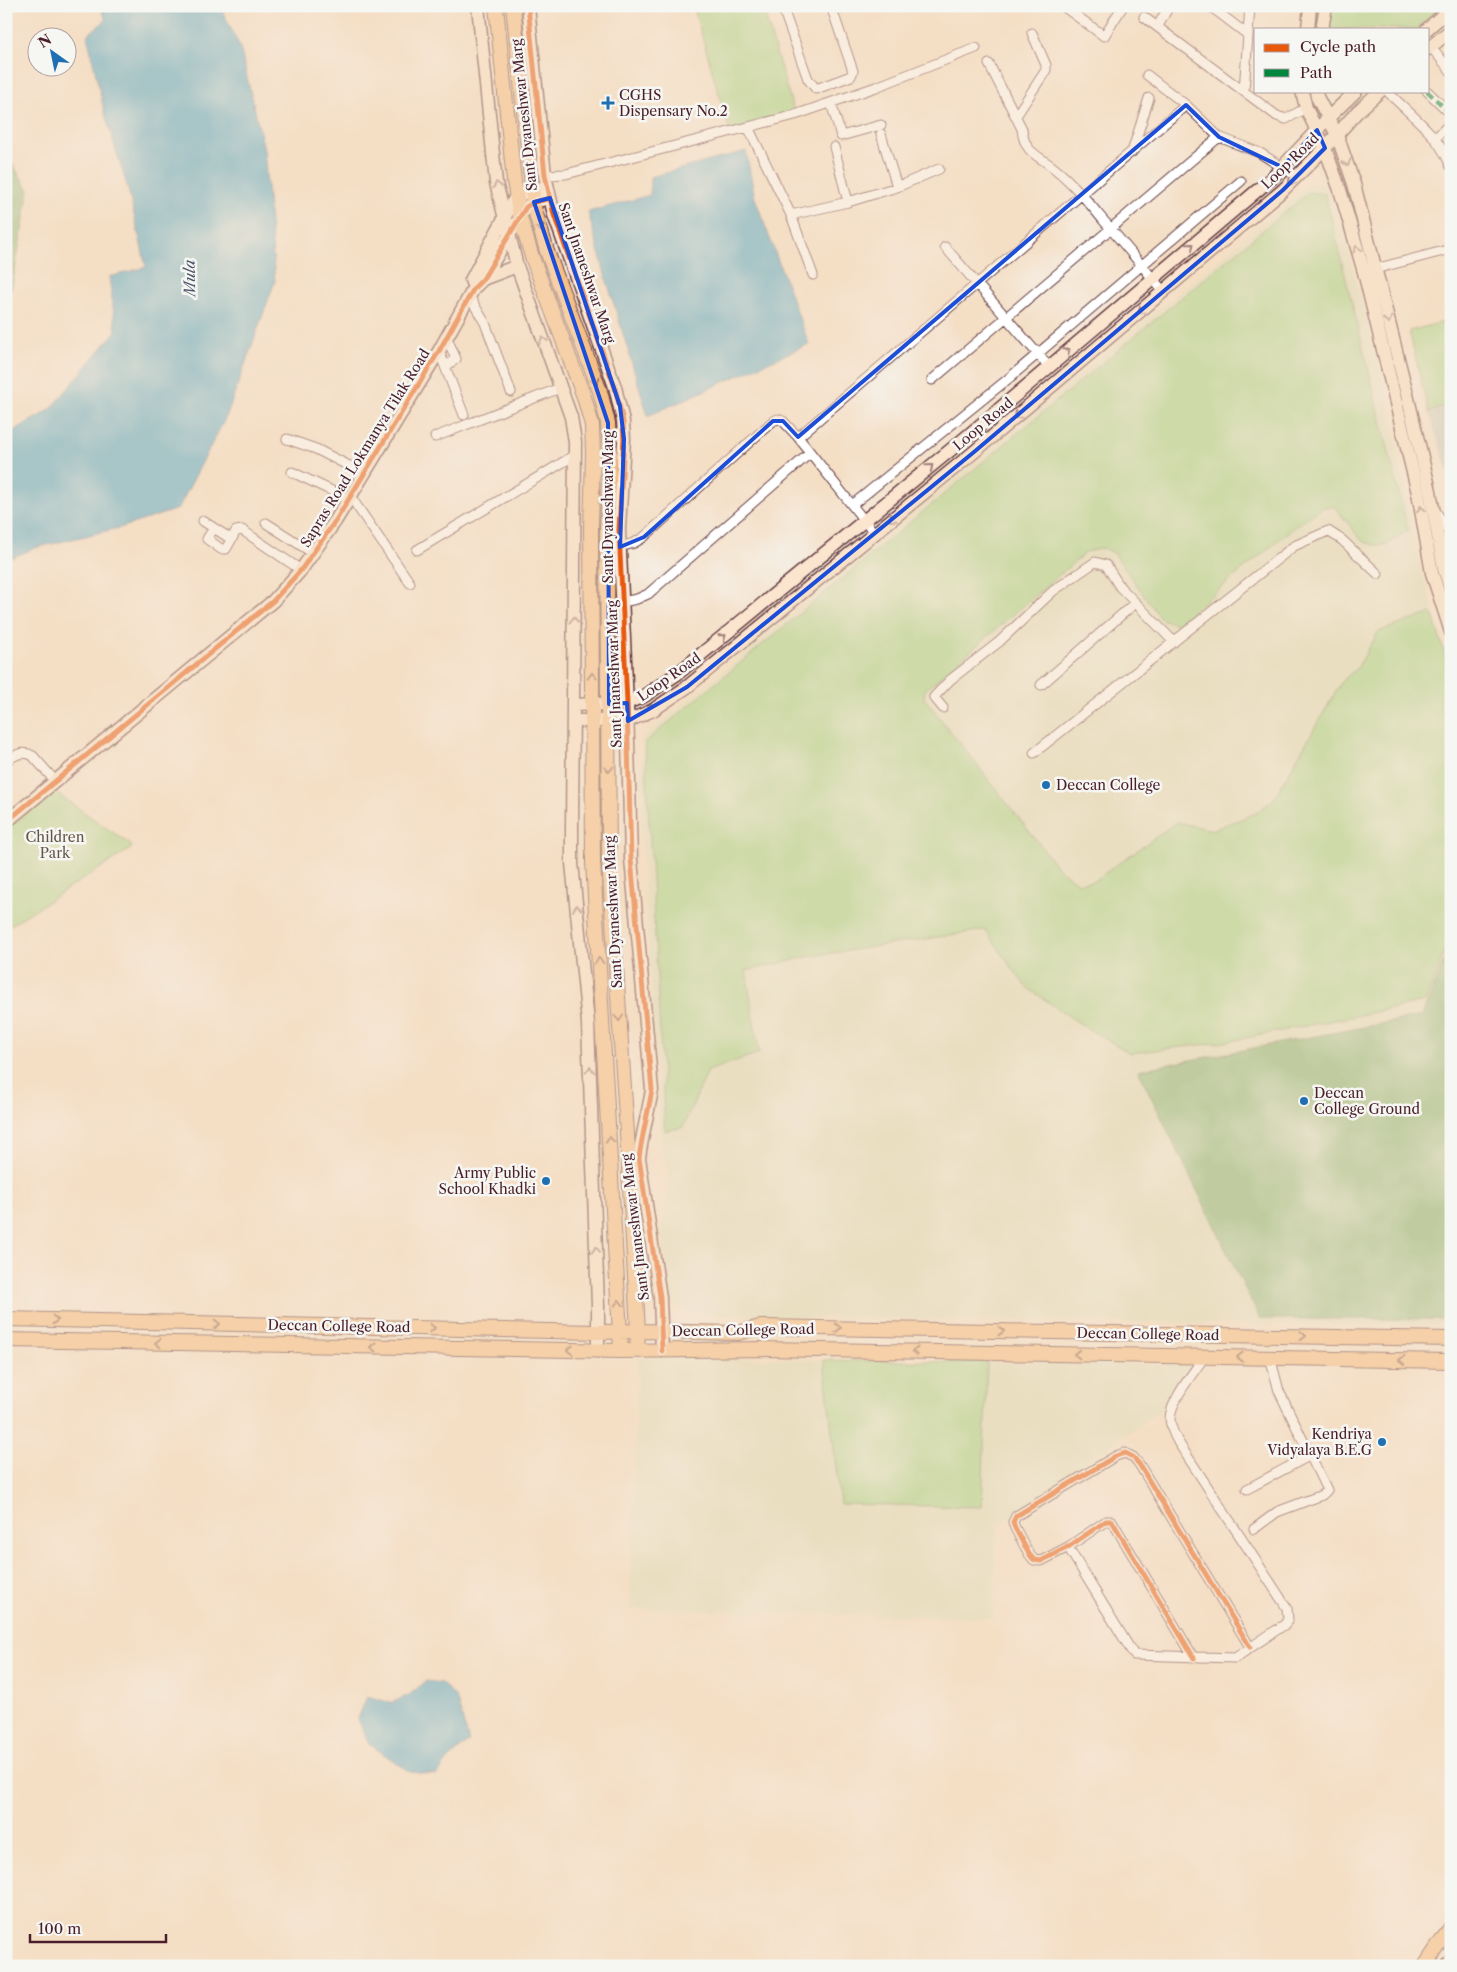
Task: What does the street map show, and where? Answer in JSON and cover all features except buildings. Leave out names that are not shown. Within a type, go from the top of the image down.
[{"type":"main road","name":"Sant Dyaneshwar Marg","points":[[496,6],[516,196],[520,217],[532,257],[584,397],[592,425],[593,862],[621,1351]]},
{"type":"main road","name":"Sant Dyaneshwar Marg","points":[[512,6],[533,196],[547,251],[600,392],[608,422],[610,454],[607,529],[609,861],[627,1133],[638,1331],[637,1351]]},
{"type":"main road","points":[[627,1133],[642,1135]]},
{"type":"main road","name":"Deccan College Road","points":[[6,1318],[598,1332],[738,1333],[760,1327],[1451,1339]]},
{"type":"main road","name":"Deccan College Road","points":[[6,1340],[598,1351],[762,1349],[1451,1361]]},
{"type":"main road","points":[[1425,1966],[1451,1927]]},
{"type":"main road","points":[[1448,1966],[1451,1962]]},
{"type":"street","points":[[478,6],[496,183],[517,266],[574,429],[576,455],[572,863],[588,1023],[598,1351]]},
{"type":"street","name":"Sant Jnaneshwar Marg","points":[[528,6],[547,187],[564,246],[620,406],[624,439],[619,530],[628,720],[631,859],[652,1090],[639,1158],[660,1298],[662,1351]]},
{"type":"street","points":[[782,6],[808,79],[816,89],[846,80],[853,71],[831,6]]},
{"type":"street","points":[[1063,6],[1104,36],[1123,6]]},
{"type":"street","points":[[1158,26],[1169,6]]},
{"type":"street","points":[[1210,6],[1248,35]]},
{"type":"street","points":[[1244,91],[1250,6]]},
{"type":"street","points":[[1308,28],[1310,6]]},
{"type":"street","points":[[1322,28],[1326,6]]},
{"type":"street","points":[[1428,28],[1451,8]]},
{"type":"street","points":[[1144,17],[1277,116],[1286,119],[1306,108]]},
{"type":"street","points":[[1430,47],[1451,30]]},
{"type":"street","points":[[1016,116],[1046,70],[1046,65],[1032,33]]},
{"type":"street","points":[[516,196],[533,196],[566,174],[795,115],[832,103],[976,48]]},
{"type":"street","points":[[1430,49],[1451,70]]},
{"type":"street","points":[[989,64],[1016,116],[1022,129],[1023,139],[1028,147],[1035,156],[1054,167],[1082,195],[1163,291]]},
{"type":"street","points":[[1147,75],[1186,105],[1219,136],[1260,154],[1282,167]]},
{"type":"street","points":[[1302,92],[1306,108],[1325,148],[1370,270]]},
{"type":"street","points":[[1316,92],[1337,135],[1354,184],[1370,270],[1421,478],[1432,572],[1451,632]]},
{"type":"street","name":"Loop Road","points":[[573,705],[627,703],[644,696],[677,674],[1049,367],[1272,178],[1355,92]]},
{"type":"street","name":"Loop Road","points":[[573,721],[628,720],[653,710],[686,687],[974,452],[1284,190],[1356,113],[1379,92]]},
{"type":"street","points":[[1388,92],[1436,138],[1449,155],[1451,167]]},
{"type":"street","points":[[1429,92],[1451,114]]},
{"type":"street","points":[[1132,152],[1149,98]]},
{"type":"street","points":[[832,103],[841,136],[881,130],[897,187]]},
{"type":"street","points":[[798,437],[1186,105]]},
{"type":"street","points":[[1436,138],[1451,122]]},
{"type":"street","points":[[748,127],[791,215],[813,276]]},
{"type":"street","points":[[932,380],[1111,230],[1219,136]]},
{"type":"street","points":[[834,148],[848,202]]},
{"type":"street","points":[[791,215],[848,202],[897,187],[939,169]]},
{"type":"street","points":[[852,505],[1037,354],[1241,181]]},
{"type":"street","name":"Sapras Road Lokmanya Tilak Road","points":[[471,292],[471,280],[516,196]]},
{"type":"street","name":"Sapras Road Lokmanya Tilak Road","points":[[6,822],[273,602],[301,570],[365,474],[439,351],[471,292],[484,279],[533,196]]},
{"type":"street","points":[[945,247],[1049,367]]},
{"type":"street","points":[[1370,270],[1451,249]]},
{"type":"street","points":[[484,279],[517,266]]},
{"type":"street","points":[[471,292],[486,323],[511,392]]},
{"type":"street","points":[[446,336],[456,358],[446,366]]},
{"type":"street","points":[[439,351],[464,415]]},
{"type":"street","points":[[435,437],[560,388]]},
{"type":"street","points":[[620,547],[634,543],[644,537],[773,421],[778,419],[783,421],[798,437],[874,533]]},
{"type":"street","points":[[287,439],[316,449],[365,474]]},
{"type":"street","points":[[622,602],[637,599],[648,594],[810,453]]},
{"type":"street","points":[[417,550],[576,455]]},
{"type":"street","points":[[292,472],[350,498],[410,583]]},
{"type":"street","points":[[1421,478],[1433,507],[1451,534]]},
{"type":"street","points":[[1433,507],[1444,570],[1451,591]]},
{"type":"street","points":[[202,521],[231,540]]},
{"type":"street","points":[[266,523],[313,553]]},
{"type":"street","points":[[213,529],[207,539],[221,549],[226,549],[236,531],[242,530],[301,570]]},
{"type":"street","points":[[1034,752],[1294,546],[1328,531],[1342,540],[1378,574]]},
{"type":"street","points":[[943,708],[934,697],[950,680],[999,642],[1053,591],[1094,562],[1106,564],[1120,587],[1174,642]]},
{"type":"street","points":[[1041,684],[1135,603]]},
{"type":"street","points":[[6,761],[14,755],[28,753],[33,756],[56,782]]},
{"type":"street","points":[[1068,1547],[1134,1655],[1235,1658],[1284,1625],[1288,1620],[1287,1608],[1172,1430],[1170,1418],[1173,1407],[1204,1356]]},
{"type":"street","points":[[1254,1529],[1277,1512],[1322,1495],[1327,1490],[1309,1456],[1279,1390],[1270,1358]]},
{"type":"street","points":[[1194,1658],[1112,1521],[1106,1521],[1068,1547],[1041,1561],[1034,1560],[1015,1528],[1013,1522],[1016,1516],[1116,1456],[1125,1453],[1133,1457],[1250,1647]]},
{"type":"street","points":[[1247,1489],[1309,1456]]},
{"type":"highlighted area","points":[[1186,105],[1219,137],[1282,167],[1317,130],[1325,148],[1283,190],[974,452],[687,687],[628,721],[627,703],[609,704],[608,423],[534,202],[550,198],[620,406],[624,439],[620,547],[644,537],[773,421],[783,421],[798,437]]},
{"type":"shaded area","name":"Deccan College","points":[[1310,184],[1327,185],[1347,247],[1386,393],[1416,551],[1451,668],[1451,1325],[1236,1324],[768,1317],[694,1314],[683,1309],[674,1302],[666,1291],[668,1269],[661,1237],[670,1177],[661,1143],[641,830],[641,739]]},
{"type":"shaded area","points":[[1451,403],[1451,481],[1429,414]]},
{"type":"shaded area","points":[[638,1357],[1194,1365],[1164,1408],[998,1524],[993,1618],[630,1609]]},
{"type":"green space","points":[[693,6],[762,6],[795,115],[730,132]]},
{"type":"green space","points":[[1329,6],[1442,6],[1417,28],[1326,28]]},
{"type":"green space","points":[[6,154],[29,190],[12,288],[6,295]]},
{"type":"green space","points":[[1309,192],[1325,194],[1408,530],[1387,545],[1363,542],[1335,507],[1323,507],[1297,525],[1177,624],[1161,619],[1114,553],[1103,548],[1086,552],[925,690],[924,698],[1059,869],[1078,883],[1094,881],[1177,822],[1212,830],[1254,814],[1273,800],[1342,681],[1358,667],[1378,632],[1432,613],[1451,675],[1451,935],[1425,1002],[1225,1042],[1130,1053],[1085,1027],[1026,987],[985,930],[806,957],[746,971],[759,1053],[708,1071],[683,1127],[665,1131],[645,742]]},
{"type":"green space","points":[[1451,320],[1451,402],[1429,413],[1409,331]]},
{"type":"green space","name":"Children Park","points":[[53,791],[130,844],[132,848],[6,928],[6,830]]},
{"type":"green space","points":[[1451,942],[1451,1319],[1260,1319],[1138,1070],[1422,1016]]},
{"type":"green space","points":[[824,1360],[987,1362],[982,1507],[840,1504]]},
{"type":"water","name":"Mula","points":[[100,6],[220,6],[240,47],[264,149],[275,281],[227,415],[178,509],[123,527],[35,548],[6,560],[6,435],[51,409],[116,331],[109,277],[146,267],[128,189],[104,111],[87,35],[106,20]]},
{"type":"water","points":[[746,151],[755,198],[809,344],[648,416],[588,212],[650,195],[650,177]]},
{"type":"water","points":[[426,1681],[441,1683],[456,1697],[469,1741],[448,1760],[437,1775],[410,1772],[369,1744],[358,1719],[367,1696],[391,1703],[409,1695]]},
{"type":"marked path","points":[[1428,92],[1451,114]]},
{"type":"cycle path","points":[[528,6],[545,175],[554,215],[615,387],[623,421],[624,439],[619,530],[627,703],[631,859],[652,1090],[639,1158],[660,1297],[662,1351]]},
{"type":"cycle path","points":[[6,822],[273,601],[301,570],[336,520],[439,351],[474,288],[483,279],[526,207],[534,202],[550,198]]},
{"type":"cycle path","points":[[1194,1658],[1112,1521],[1106,1521],[1068,1547],[1041,1561],[1034,1560],[1029,1554],[1015,1528],[1013,1522],[1016,1516],[1116,1456],[1125,1453],[1133,1457],[1250,1647]]},
{"type":"place","name":"CGHS Dispensary No.2","points":[[608,103]]},
{"type":"place","name":"Deccan College","points":[[1046,785]]},
{"type":"place","name":"Deccan College Ground","points":[[1304,1101]]},
{"type":"place","name":"Army Public School Khadki","points":[[546,1181]]},
{"type":"place","name":"Kendriya Vidyalaya B.E.G","points":[[1382,1442]]}]
